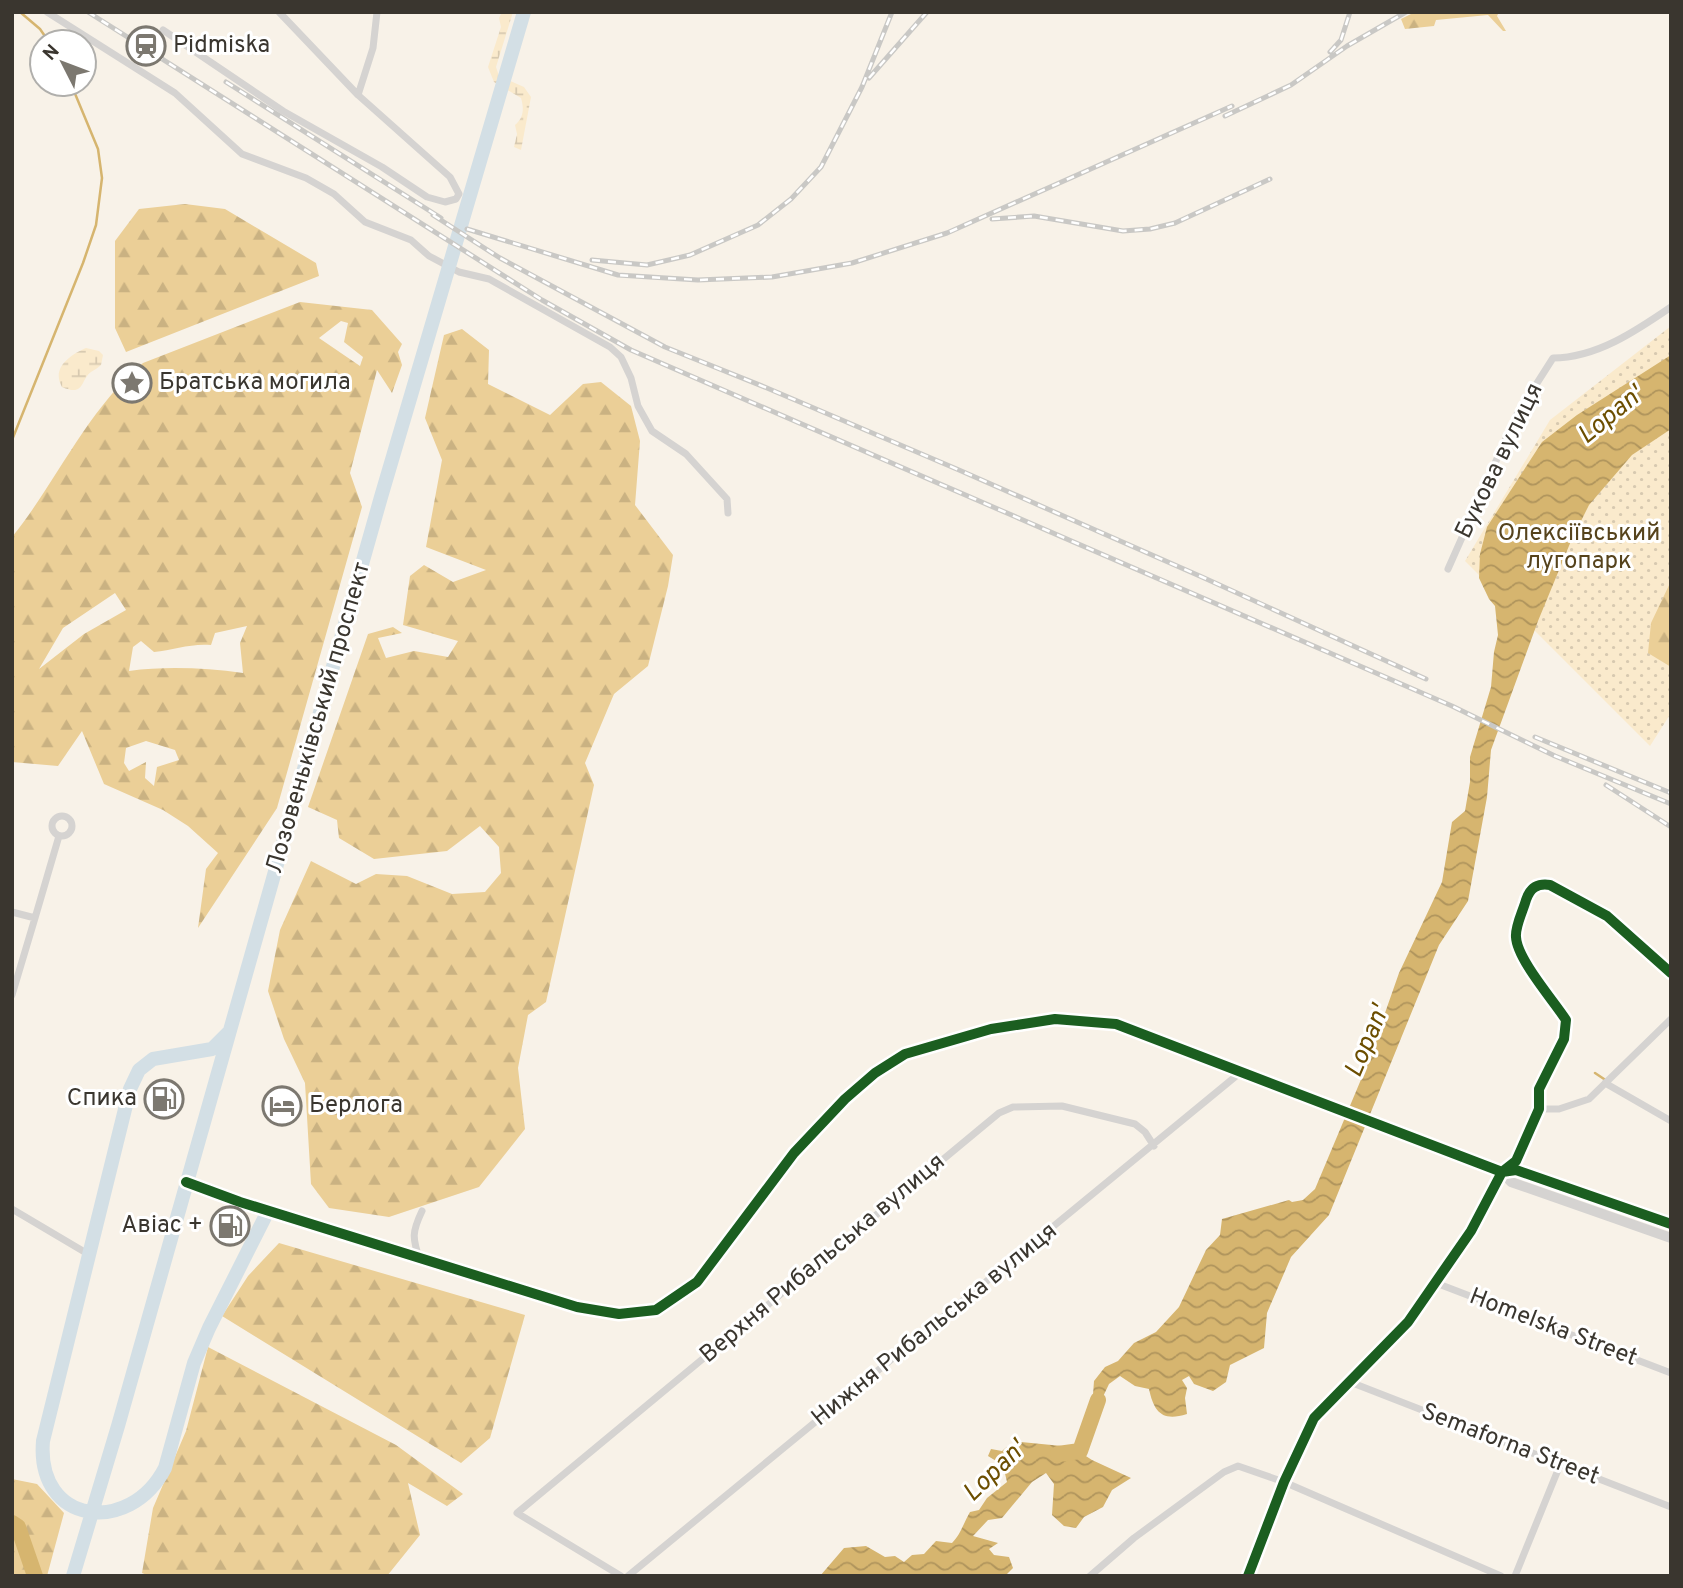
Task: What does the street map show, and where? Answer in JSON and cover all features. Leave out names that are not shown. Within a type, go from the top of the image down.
[{"type":"highway","name":"Лозовеньківський проспект","points":[[73,1576],[377,511],[524,12]]},
{"type":"highway","points":[[230,1030],[212,1049],[161,1056],[145,1064],[130,1089],[88,1254],[43,1451],[45,1471],[54,1489],[75,1511],[98,1513],[126,1508],[144,1496],[159,1481],[194,1363],[268,1211]]},
{"type":"street","points":[[47,12],[175,93],[242,154],[306,178],[334,194],[365,222],[411,240],[429,256],[459,272],[489,279],[610,347],[621,357],[631,378],[638,406],[652,432],[686,454],[727,499],[728,513]]},
{"type":"street","points":[[163,30],[282,111],[382,167],[426,197],[445,202],[456,199],[458,188],[450,177],[358,94],[279,12]]},
{"type":"street","points":[[358,94],[373,48],[377,12]]},
{"type":"street","name":"Букова вулиця","points":[[1448,569],[1516,416],[1553,358],[1567,358],[1599,349],[1638,330],[1671,307]]},
{"type":"street","points":[[12,995],[59,836]]},
{"type":"street","points":[[1248,1576],[1284,1482],[1314,1418],[1408,1322],[1471,1231],[1502,1172],[1516,1161],[1539,1109],[1539,1089],[1564,1039],[1566,1020],[1518,951],[1516,934],[1528,896],[1534,887],[1541,884],[1550,885],[1607,916],[1671,973]]},
{"type":"street","points":[[12,912],[35,918]]},
{"type":"street","points":[[186,1182],[420,1260],[577,1307],[619,1314],[656,1310],[697,1282],[794,1153],[845,1099],[875,1073],[905,1054],[990,1029],[1055,1019],[1116,1024],[1502,1172],[1511,1182],[1671,1238]]},
{"type":"street","points":[[1539,1109],[1559,1109],[1590,1099],[1671,1019]]},
{"type":"street","name":"Нижня Рибальська вулиця","points":[[628,1576],[1241,1072]]},
{"type":"street","points":[[1607,1082],[1671,1121]]},
{"type":"street","name":"Верхня Рибальська вулиця","points":[[621,1576],[517,1513],[999,1113],[1013,1107],[1062,1106],[1135,1124],[1145,1132],[1154,1146]]},
{"type":"street","points":[[1502,1172],[1516,1170],[1671,1224]]},
{"type":"street","points":[[12,1209],[88,1254]]},
{"type":"street","points":[[420,1260],[414,1243],[413,1229],[422,1211]]},
{"type":"street","name":"Homelska Street","points":[[1436,1283],[1671,1373]]},
{"type":"street","name":"Semaforna Street","points":[[1350,1382],[1671,1507]]},
{"type":"street","points":[[1515,1576],[1560,1465]]},
{"type":"street","points":[[1090,1576],[1134,1538],[1224,1472],[1238,1466],[1284,1482],[1501,1576]]},
{"type":"green space","points":[[502,12],[513,12],[496,67],[499,76],[524,87],[531,97],[521,150],[514,147],[517,134],[515,125],[523,113],[521,98],[494,82],[488,67],[501,27],[499,18]]},
{"type":"green space","points":[[1415,12],[1499,12],[1497,16],[1506,31],[1488,15],[1436,20],[1434,26],[1405,29],[1401,19]]},
{"type":"green space","points":[[185,204],[225,209],[316,263],[319,276],[126,352],[115,328],[115,241],[139,209]]},
{"type":"green space","points":[[300,302],[372,310],[402,344],[398,352],[402,365],[392,393],[377,370],[350,473],[362,507],[277,808],[198,928],[206,869],[218,853],[188,826],[163,810],[104,784],[82,731],[58,766],[12,762],[12,537],[105,402],[143,363]],"holes":[[[341,321],[348,323],[344,342],[363,357],[360,366],[319,338]],[[115,593],[126,610],[84,634],[39,669],[63,628]],[[247,626],[240,643],[243,673],[186,668],[129,671],[133,647],[141,641],[154,652],[211,645],[215,633]],[[146,741],[175,750],[179,760],[157,767],[154,786],[145,778],[146,762],[129,771],[124,763],[126,748]]]},
{"type":"green space","name":"Олексіївський лугопарк","points":[[1671,326],[1671,713],[1650,746],[1465,561],[1550,420]]},
{"type":"green space","points":[[462,329],[489,350],[488,384],[550,415],[583,384],[601,382],[631,406],[640,441],[635,505],[673,555],[648,666],[614,694],[585,763],[594,785],[546,1002],[528,1015],[518,1068],[525,1129],[479,1187],[389,1217],[329,1208],[311,1184],[305,1083],[284,1039],[268,991],[280,930],[311,861],[356,884],[376,874],[407,876],[452,894],[485,892],[501,873],[499,847],[480,826],[447,851],[374,859],[339,838],[337,820],[308,807],[368,634],[393,627],[402,633],[378,638],[386,658],[414,651],[448,657],[458,641],[403,625],[410,576],[424,565],[453,582],[486,570],[426,547],[442,460],[425,418],[444,335]]},
{"type":"green space","points":[[86,348],[99,351],[103,355],[101,365],[88,375],[78,389],[69,390],[62,387],[59,374],[64,363]]},
{"type":"green space","points":[[1671,581],[1671,667],[1648,653],[1651,623]]},
{"type":"green space","points":[[279,1243],[525,1315],[490,1438],[461,1463],[222,1316],[248,1276]]},
{"type":"green space","points":[[208,1347],[396,1445],[463,1494],[447,1506],[408,1483],[420,1535],[387,1576],[149,1576],[142,1573],[153,1508],[186,1431]]},
{"type":"green space","points":[[12,1479],[37,1484],[64,1513],[47,1576],[12,1576]]},
{"type":"water","points":[[1671,355],[1671,429],[1632,455],[1589,505],[1571,541],[1538,621],[1491,750],[1487,797],[1468,901],[1439,945],[1329,1215],[1291,1257],[1267,1313],[1264,1348],[1230,1365],[1226,1382],[1213,1391],[1194,1384],[1189,1376],[1182,1380],[1187,1388],[1187,1414],[1178,1416],[1165,1416],[1160,1413],[1149,1389],[1135,1386],[1120,1376],[1109,1384],[1091,1422],[1094,1381],[1105,1367],[1118,1361],[1134,1343],[1156,1332],[1179,1307],[1206,1250],[1220,1235],[1222,1219],[1289,1200],[1303,1200],[1315,1189],[1365,1070],[1399,973],[1442,882],[1452,822],[1465,811],[1470,782],[1470,757],[1491,687],[1498,635],[1495,606],[1479,578],[1480,554],[1487,527],[1542,442],[1577,415]]},
{"type":"water","points":[[1021,1442],[1072,1447],[1092,1460],[1131,1478],[1112,1490],[1103,1507],[1084,1517],[1076,1528],[1064,1526],[1052,1515],[1054,1484],[1046,1473],[1032,1482],[1002,1518],[988,1520],[973,1536],[998,1543],[989,1549],[994,1555],[1009,1557],[1013,1568],[1005,1576],[820,1576],[844,1548],[866,1546],[885,1557],[895,1556],[904,1562],[912,1555],[924,1554],[936,1541],[952,1543],[970,1512],[979,1510],[987,1498],[1007,1482],[1003,1465],[988,1456],[991,1449],[1002,1451],[1009,1445]]},
{"type":"waterway","points":[[20,12],[39,28]]},
{"type":"waterway","points":[[12,440],[96,225],[102,178],[98,149],[77,98]]},
{"type":"waterway","points":[[1595,1073],[1607,1081]]},
{"type":"waterway","name":"Lopan'","points":[[1058,1454],[1080,1451],[1098,1400]]},
{"type":"waterway","name":"Lopan'","points":[[12,1523],[18,1527],[35,1576]]},
{"type":"railway","points":[[88,12],[542,300],[631,350],[1452,706],[1555,756],[1671,804]]},
{"type":"railway","points":[[592,260],[647,265],[690,255],[758,225],[791,199],[821,167],[862,87],[892,12]]},
{"type":"railway","points":[[869,78],[927,12]]},
{"type":"railway","points":[[1330,52],[1341,40],[1350,12]]},
{"type":"railway","points":[[1225,116],[1291,85],[1347,46],[1406,12]]},
{"type":"railway","points":[[226,82],[441,218]]},
{"type":"railway","points":[[467,229],[618,275],[698,280],[772,277],[852,263],[947,233],[1232,106]]},
{"type":"railway","points":[[992,219],[1034,216],[1123,231],[1150,229],[1175,223],[1270,179]]},
{"type":"railway","points":[[433,215],[500,258],[665,347],[959,470],[1426,679]]},
{"type":"railway","points":[[1535,737],[1671,793]]},
{"type":"railway","points":[[1606,785],[1671,827]]},
{"type":"cycle path","points":[[1248,1576],[1284,1482],[1314,1418],[1408,1322],[1471,1231],[1502,1172],[1516,1161],[1539,1109],[1539,1089],[1564,1039],[1566,1020],[1529,968],[1518,946],[1517,928],[1530,892],[1535,887],[1550,885],[1607,916],[1671,973]]},
{"type":"cycle path","points":[[186,1182],[240,1202],[577,1307],[619,1314],[656,1310],[697,1282],[794,1153],[845,1099],[875,1073],[905,1054],[991,1029],[1055,1019],[1116,1024],[1502,1172],[1516,1170],[1671,1224]]},
{"type":"place","name":"Pіdmіska","points":[[146,46]]},
{"type":"place","name":"Братська могила","points":[[132,383]]},
{"type":"place","name":"Спика","points":[[164,1099]]},
{"type":"place","name":"Берлога","points":[[282,1106]]},
{"type":"place","name":"Авiас +","points":[[230,1226]]}]
